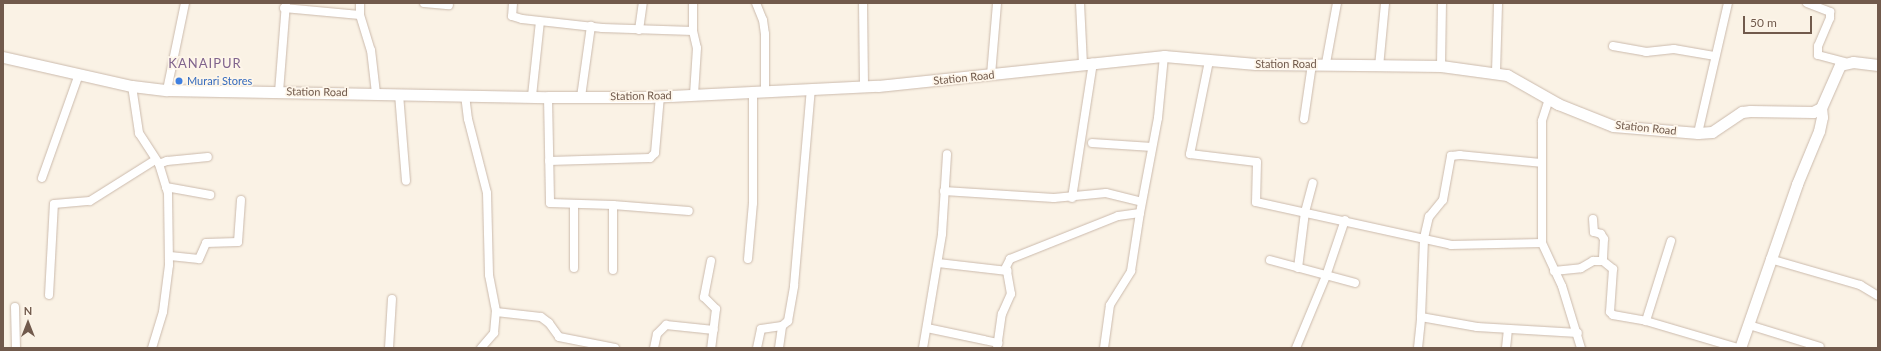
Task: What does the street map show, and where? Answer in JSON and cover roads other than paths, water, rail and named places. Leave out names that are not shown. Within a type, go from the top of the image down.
[{"type":"main road","name":"Station Road","points":[[3,57],[132,86],[167,90],[581,97],[694,95],[864,87],[1164,56],[1256,64],[1326,63],[1379,67],[1440,66],[1496,72],[1521,82],[1549,99],[1613,126],[1698,133],[1712,132],[1742,112],[1750,111],[1806,114],[1821,108]]},
{"type":"main road","points":[[1739,348],[1770,259],[1819,131],[1822,117],[1821,108],[1837,69],[1844,62],[1878,65]]},
{"type":"street","points":[[167,90],[185,3]]},
{"type":"street","points":[[360,3],[360,15],[371,50],[376,93]]},
{"type":"street","points":[[424,3],[449,5]]},
{"type":"street","points":[[513,3],[512,11],[516,18],[640,30],[693,31]]},
{"type":"street","points":[[640,30],[643,3]]},
{"type":"street","points":[[693,3],[693,31],[697,48],[694,95]]},
{"type":"street","points":[[756,3],[763,20],[765,91]]},
{"type":"street","points":[[864,3],[864,87]]},
{"type":"street","points":[[991,75],[997,3]]},
{"type":"street","points":[[1072,198],[1088,64],[1080,3]]},
{"type":"street","points":[[1326,63],[1337,3]]},
{"type":"street","points":[[1379,67],[1385,3]]},
{"type":"street","points":[[1440,66],[1442,3]]},
{"type":"street","points":[[1496,72],[1498,3]]},
{"type":"street","points":[[1698,133],[1728,3]]},
{"type":"street","points":[[1807,3],[1830,12],[1830,18],[1818,46],[1818,55],[1844,62]]},
{"type":"street","points":[[279,92],[285,5],[360,15]]},
{"type":"street","points":[[532,96],[540,21]]},
{"type":"street","points":[[581,97],[591,26]]},
{"type":"street","points":[[1614,46],[1646,52],[1674,49],[1715,56]]},
{"type":"street","points":[[1104,348],[1110,305],[1132,271],[1141,202],[1152,147],[1164,56]]},
{"type":"street","points":[[1209,61],[1190,154],[1257,162],[1256,202],[1345,220],[1451,245],[1470,246],[1542,243]]},
{"type":"street","points":[[1304,119],[1312,64]]},
{"type":"street","points":[[42,178],[79,74]]},
{"type":"street","points":[[132,86],[139,133],[157,162],[166,187],[170,221],[170,256],[164,312],[152,348]]},
{"type":"street","points":[[757,348],[761,329],[782,326],[788,321],[794,286],[811,89]]},
{"type":"street","points":[[748,259],[753,211],[753,92]]},
{"type":"street","points":[[399,94],[406,180]]},
{"type":"street","points":[[465,95],[468,120],[487,193],[489,275],[496,312],[494,333],[481,348]]},
{"type":"street","points":[[549,161],[650,158],[655,153],[660,96]]},
{"type":"street","points":[[548,97],[550,203],[613,205],[689,211]]},
{"type":"street","points":[[1549,99],[1542,120],[1542,243],[1578,333],[1581,348]]},
{"type":"street","points":[[1092,143],[1152,147]]},
{"type":"street","points":[[924,348],[938,263],[947,154]]},
{"type":"street","points":[[1418,348],[1421,317],[1424,238],[1429,217],[1443,200],[1448,163],[1451,156],[1460,155],[1542,163]]},
{"type":"street","points":[[49,295],[54,204],[90,201],[157,162],[208,157]]},
{"type":"street","points":[[1298,268],[1305,212],[1313,182]]},
{"type":"street","points":[[166,187],[210,194]]},
{"type":"street","points":[[944,191],[1072,198],[1106,193],[1141,202]]},
{"type":"street","points":[[170,256],[200,259],[206,243],[238,242],[241,200]]},
{"type":"street","points":[[574,204],[574,268]]},
{"type":"street","points":[[613,205],[613,270]]},
{"type":"street","points":[[927,328],[997,345],[1002,314],[1011,294],[1007,262],[1010,259],[1118,216],[1140,213]]},
{"type":"street","points":[[1593,219],[1594,232],[1601,234],[1604,239],[1603,261]]},
{"type":"street","points":[[1296,348],[1326,276],[1345,220]]},
{"type":"street","points":[[1646,321],[1671,241]]},
{"type":"street","points":[[1770,259],[1860,285],[1878,296]]},
{"type":"street","points":[[1270,260],[1355,284]]},
{"type":"street","points":[[711,261],[704,297],[716,309],[711,348]]},
{"type":"street","points":[[1554,271],[1581,268],[1593,261],[1603,261],[1613,270],[1610,312],[1613,315],[1646,321],[1739,348]]},
{"type":"street","points":[[938,263],[1008,271]]},
{"type":"street","points":[[389,348],[392,299]]},
{"type":"street","points":[[15,307],[16,348]]},
{"type":"street","points":[[496,312],[541,317],[549,323],[559,337],[615,348]]},
{"type":"street","points":[[1421,317],[1508,330],[1578,333]]},
{"type":"street","points":[[654,348],[657,334],[666,325],[714,330]]},
{"type":"street","points":[[1748,325],[1820,347]]},
{"type":"street","points":[[779,348],[782,326]]},
{"type":"street","points":[[1506,348],[1508,330]]},
{"type":"place","name":"Murari Stores","points":[[179,81]]},
{"type":"district","name":"KANAIPUR","points":[[205,63]]}]
